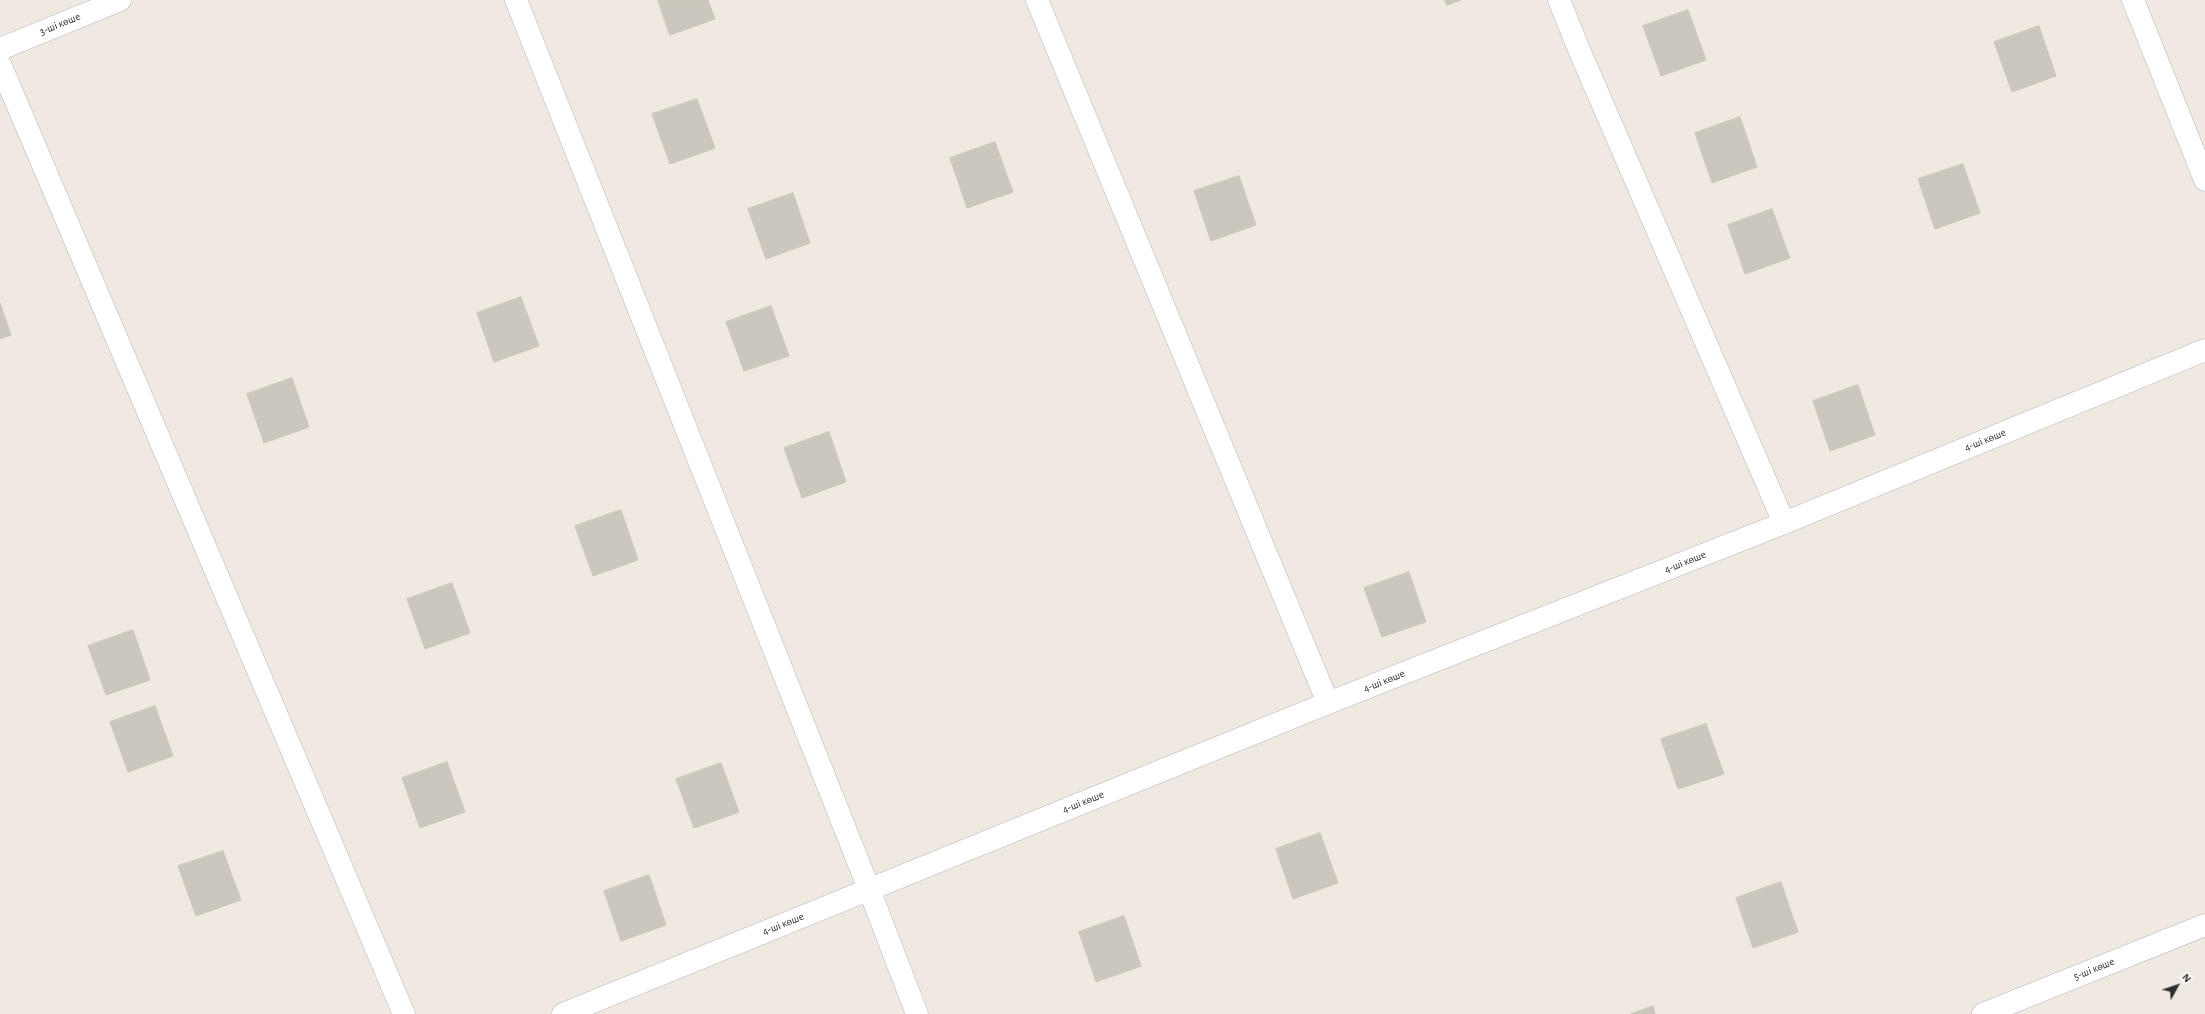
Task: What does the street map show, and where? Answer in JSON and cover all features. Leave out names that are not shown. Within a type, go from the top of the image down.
[{"type":"lane","name":"3-ші көше","points":[[0,49],[120,0]]},
{"type":"lane","points":[[516,0],[869,889],[917,1014]]},
{"type":"lane","points":[[1037,0],[1328,703]]},
{"type":"lane","points":[[1559,0],[1577,45],[1784,523]]},
{"type":"lane","points":[[2133,0],[2205,180]]},
{"type":"lane","points":[[0,64],[404,1014]]},
{"type":"lane","name":"4-ші көше","points":[[563,1014],[1328,703],[1784,523],[2205,350]]},
{"type":"lane","name":"5-ші көше","points":[[1983,1014],[2205,925]]},
{"type":"building","points":[[658,0],[708,0],[715,19],[670,35]]},
{"type":"building","points":[[1445,0],[1461,0],[1447,5]]},
{"type":"building","points":[[1688,10],[1706,60],[1661,76],[1643,26]]},
{"type":"building","points":[[2039,26],[2056,76],[2012,92],[1994,42]]},
{"type":"building","points":[[697,99],[715,148],[670,164],[652,114]]},
{"type":"building","points":[[1740,117],[1757,167],[1712,183],[1695,133]]},
{"type":"building","points":[[995,142],[1013,192],[967,208],[950,158]]},
{"type":"building","points":[[1963,164],[1980,213],[1935,229],[1918,179]]},
{"type":"building","points":[[1239,176],[1256,225],[1211,241],[1194,191]]},
{"type":"building","points":[[793,193],[810,243],[766,259],[748,209]]},
{"type":"building","points":[[1772,209],[1790,258],[1745,274],[1728,225]]},
{"type":"building","points":[[521,297],[539,346],[494,362],[477,313]]},
{"type":"building","points":[[0,303],[11,335],[0,339]]},
{"type":"building","points":[[771,306],[789,356],[744,371],[726,322]]},
{"type":"building","points":[[292,378],[309,427],[264,443],[247,394]]},
{"type":"building","points":[[1858,385],[1875,435],[1830,451],[1813,401]]},
{"type":"building","points":[[829,432],[846,482],[802,498],[784,448]]},
{"type":"building","points":[[621,510],[638,560],[593,576],[575,526]]},
{"type":"building","points":[[1409,572],[1426,622],[1382,637],[1364,588]]},
{"type":"building","points":[[452,583],[470,633],[425,649],[407,599]]},
{"type":"building","points":[[133,630],[150,680],[106,695],[88,646]]},
{"type":"building","points":[[155,706],[173,756],[128,772],[110,722]]},
{"type":"building","points":[[1706,724],[1724,774],[1678,789],[1661,739]]},
{"type":"building","points":[[447,762],[465,812],[420,828],[402,778]]},
{"type":"building","points":[[721,763],[739,812],[694,828],[676,779]]},
{"type":"building","points":[[1320,833],[1338,883],[1293,899],[1276,849]]},
{"type":"building","points":[[223,851],[241,900],[196,916],[178,866]]},
{"type":"building","points":[[649,875],[666,925],[621,941],[604,891]]},
{"type":"building","points":[[1781,882],[1798,932],[1753,948],[1736,898]]},
{"type":"building","points":[[1124,916],[1141,966],[1096,982],[1079,932]]},
{"type":"building","points":[[1653,1006],[1655,1014],[1631,1014]]}]
